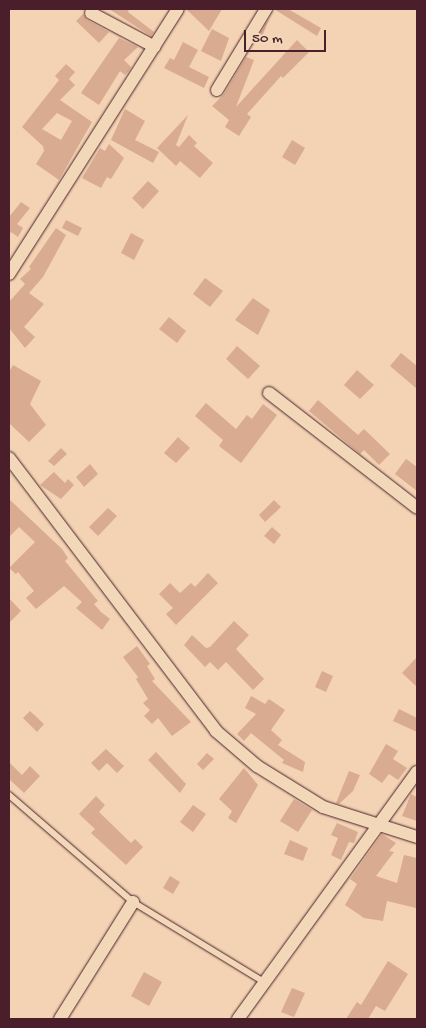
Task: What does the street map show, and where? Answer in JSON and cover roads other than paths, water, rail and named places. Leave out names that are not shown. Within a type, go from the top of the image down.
[{"type":"street","points":[[9,274],[178,9]]},
{"type":"street","points":[[217,90],[266,9]]},
{"type":"street","points":[[91,13],[155,47]]},
{"type":"street","points":[[269,393],[417,508]]},
{"type":"street","points":[[9,458],[216,731],[257,766],[323,807],[417,837]]},
{"type":"street","points":[[238,1019],[417,772]]},
{"type":"street","points":[[60,1019],[134,902]]},
{"type":"lane","points":[[9,795],[134,902],[264,982]]}]
